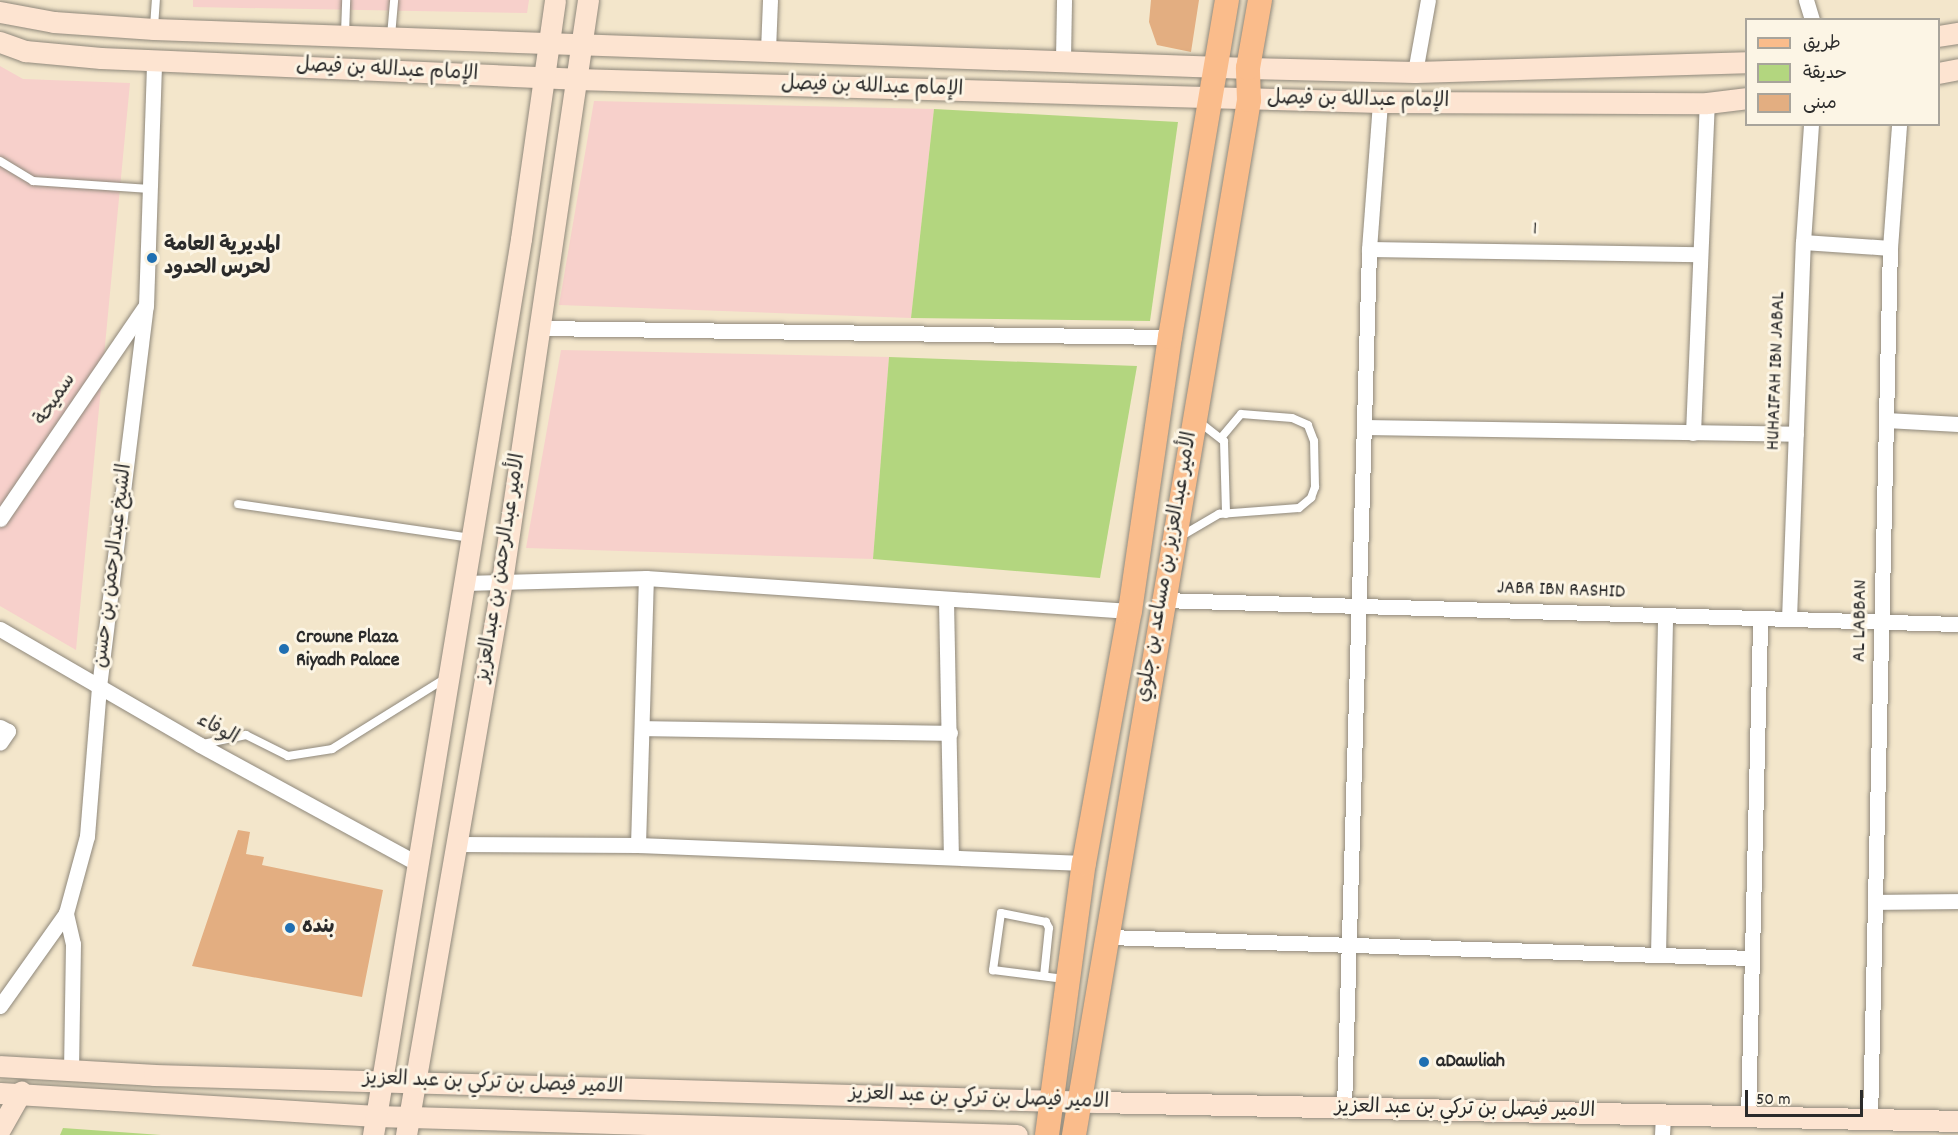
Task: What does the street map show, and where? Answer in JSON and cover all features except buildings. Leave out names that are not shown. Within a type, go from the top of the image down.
[{"type":"main road","name":"الأمير عبدالعزيز بن مساعد بن جلوي","points":[[1047,1135],[1084,863],[1130,610],[1170,337],[1227,0]]},
{"type":"main road","name":"الأمير عبدالعزيز بن مساعد بن جلوي","points":[[1074,1135],[1162,600],[1249,100],[1248,68],[1260,0]]},
{"type":"street","name":"الأمير عبدالرحمن بن عبدالعزيز","points":[[375,1125],[521,239],[542,78],[555,0]]},
{"type":"street","name":"الأمير عبدالرحمن بن عبدالعزيز","points":[[408,1126],[502,581],[588,0]]},
{"type":"street","points":[[768,50],[770,0]]},
{"type":"street","points":[[1063,59],[1064,0]]},
{"type":"street","points":[[1415,72],[1428,0]]},
{"type":"street","points":[[1806,0],[1811,18]]},
{"type":"street","name":"الإمام عبدالله بن فيصل","points":[[0,12],[54,22],[154,29],[581,41],[768,50],[1216,64],[1248,68],[1415,72],[1745,62]]},
{"type":"street","points":[[1940,36],[1958,33]]},
{"type":"street","name":"الإمام عبدالله بن فيصل","points":[[0,42],[25,51],[542,78],[1212,97],[1249,100],[1707,103],[1745,98]]},
{"type":"street","points":[[856,53],[872,57],[878,69],[871,83],[858,87]]},
{"type":"street","points":[[936,56],[926,59],[920,72],[926,85],[940,90]]},
{"type":"street","name":"الشيخ عبدالرحمن بن حسن","points":[[70,1071],[74,944],[66,913],[87,836],[99,687],[146,306],[154,59]]},
{"type":"street","points":[[1940,73],[1958,69]]},
{"type":"street","points":[[1344,1108],[1369,249],[1380,102]]},
{"type":"street","points":[[1693,433],[1707,103]]},
{"type":"street","name":"HUHAIFAH IBN JABAL","points":[[1789,619],[1803,242],[1811,126]]},
{"type":"street","name":"AL LABBAN","points":[[1870,1120],[1890,248],[1899,126]]},
{"type":"street","points":[[1803,242],[1890,248]]},
{"type":"street","name":"1","points":[[1369,249],[1700,254]]},
{"type":"street","name":"سميحة","points":[[0,519],[146,306]]},
{"type":"street","points":[[539,328],[1170,337]]},
{"type":"street","points":[[1886,420],[1958,424]]},
{"type":"street","points":[[1364,427],[1796,434]]},
{"type":"street","points":[[638,845],[646,578]]},
{"type":"street","points":[[465,583],[646,578],[946,600],[1130,610]]},
{"type":"street","points":[[946,600],[951,856]]},
{"type":"street","name":"JABR IBN RASHID","points":[[1162,600],[1958,624]]},
{"type":"street","points":[[1658,955],[1665,615]]},
{"type":"street","points":[[1748,1117],[1760,618]]},
{"type":"street","name":"الوفاء","points":[[0,629],[200,745],[417,863]]},
{"type":"street","points":[[643,728],[950,733]]},
{"type":"street","points":[[458,844],[638,845],[1084,863]]},
{"type":"street","points":[[1875,902],[1958,901]]},
{"type":"street","points":[[0,1006],[66,913]]},
{"type":"street","points":[[1108,937],[1348,947],[1752,958]]},
{"type":"street","name":"الامير فيصل بن تركي بن عبد العزيز","points":[[0,1066],[70,1071],[1344,1108],[1663,1125],[1748,1117],[1958,1121]]},
{"type":"street","points":[[0,1129],[10,1093]]},
{"type":"street","name":"الامير فيصل بن تركي بن عبد العزيز","points":[[10,1093],[375,1125],[1017,1135]]},
{"type":"lane","points":[[154,29],[156,0]]},
{"type":"lane","points":[[345,34],[346,0]]},
{"type":"lane","points":[[391,36],[394,0]]},
{"type":"lane","points":[[0,161],[33,181],[150,189]]},
{"type":"lane","points":[[1172,543],[1207,518],[1226,514],[1299,508],[1307,504],[1315,488],[1314,441],[1308,424],[1300,420],[1241,414],[1222,437],[1226,514]]},
{"type":"lane","points":[[1194,418],[1222,437]]},
{"type":"lane","points":[[238,504],[472,538]]},
{"type":"lane","points":[[200,745],[246,735],[288,756],[332,749],[447,678]]},
{"type":"lane","points":[[1044,976],[1046,922],[1001,913],[993,970],[1068,980]]},
{"type":"shaded area","points":[[193,0],[529,0],[527,13],[193,7]]},
{"type":"shaded area","points":[[0,66],[23,79],[130,83],[76,650],[0,606]]},
{"type":"shaded area","points":[[594,101],[934,109],[911,318],[559,305]]},
{"type":"shaded area","points":[[561,350],[889,357],[873,559],[526,548]]},
{"type":"green space","points":[[934,109],[1178,122],[1150,321],[911,318]]},
{"type":"green space","points":[[889,357],[1137,366],[1100,578],[873,559]]},
{"type":"green space","points":[[63,1128],[161,1135],[60,1135]]},
{"type":"place","name":"المديرية العامة لحرس الحدود","points":[[152,258]]},
{"type":"place","name":"Crowne Plaza Riyadh Palace","points":[[284,649]]},
{"type":"place","name":"بنده","points":[[290,928]]},
{"type":"place","name":"aDawliah","points":[[1424,1062]]}]
